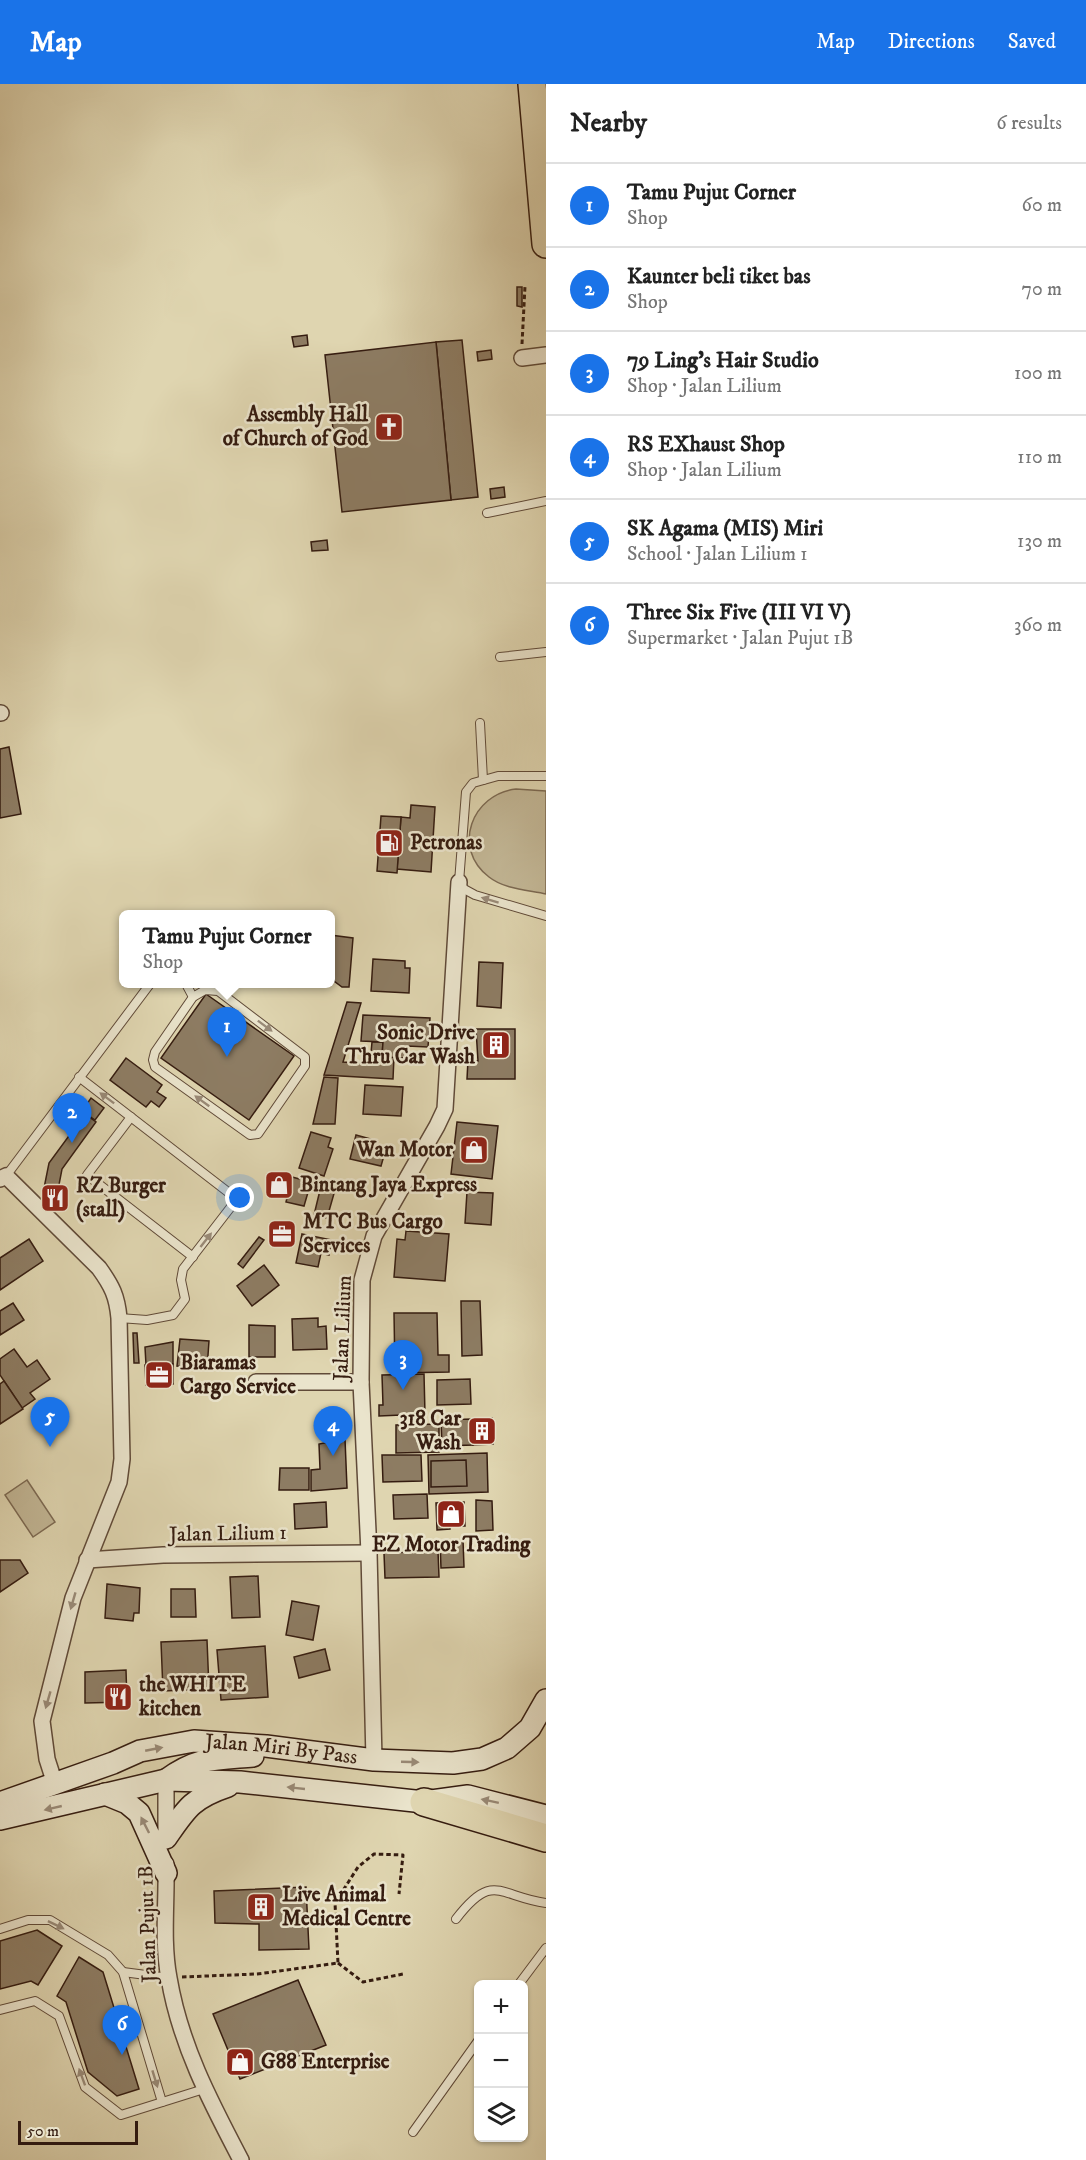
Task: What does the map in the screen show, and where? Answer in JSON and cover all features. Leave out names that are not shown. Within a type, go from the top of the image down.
[{"type":"highway","points":[[532,84],[546,244]]},
{"type":"highway","points":[[424,1802],[546,1838]]},
{"type":"street","points":[[522,358],[546,355]]},
{"type":"street","name":"Jalan Lilium","points":[[374,1760],[362,1382],[362,1280],[374,1236],[445,1109],[459,882]]},
{"type":"street","points":[[3,1178],[99,1268],[117,1298],[119,1318],[122,1459],[119,1482],[73,1598],[42,1721],[46,1759],[55,1784]]},
{"type":"street","points":[[256,1382],[362,1382]]},
{"type":"street","name":"Jalan Lilium 1","points":[[87,1560],[163,1555],[369,1553]]},
{"type":"street","name":"Jalan Miri By Pass","points":[[0,1803],[140,1752],[194,1742],[266,1746],[374,1760],[453,1763],[482,1760],[507,1748],[530,1728],[546,1700]]},
{"type":"street","points":[[113,1763],[134,1765],[166,1780],[182,1769],[200,1762],[294,1751]]},
{"type":"street","name":"Jalan Miri By Pass","points":[[0,1819],[166,1780],[240,1782],[424,1802],[468,1796],[546,1816]]},
{"type":"street","name":"Jalan Pujut 1B","points":[[166,1780],[165,1941],[169,1978],[179,2024],[204,2089],[241,2160]]},
{"type":"street","points":[[166,1838],[193,1803],[206,1793],[240,1782]]},
{"type":"street","points":[[105,1794],[127,1803],[140,1813],[166,1873]]},
{"type":"lane","points":[[487,513],[546,501]]},
{"type":"lane","points":[[500,657],[546,652]]},
{"type":"lane","points":[[480,723],[483,780]]},
{"type":"lane","points":[[546,776],[498,776],[473,783],[466,792],[459,882],[464,889],[475,896],[546,916]]},
{"type":"lane","points":[[3,1178],[147,988]]},
{"type":"lane","points":[[188,988],[193,997]]},
{"type":"lane","points":[[214,988],[305,1057],[305,1066],[258,1134],[254,1136],[155,1068],[153,1060],[155,1052],[193,997],[205,990],[218,991]]},
{"type":"lane","points":[[79,1077],[237,1199],[183,1269],[181,1280],[185,1299],[173,1315],[147,1320],[119,1318]]},
{"type":"lane","points":[[131,1117],[87,1175],[193,1257]]},
{"type":"lane","points":[[456,1919],[470,1900],[484,1891],[500,1890],[546,1903]]},
{"type":"lane","points":[[0,1929],[28,1920],[50,1920],[108,1955],[123,1972],[162,2102]]},
{"type":"lane","points":[[522,1980],[546,1948]]},
{"type":"lane","points":[[123,1972],[169,1978]]},
{"type":"lane","points":[[0,2010],[35,2001],[59,2016],[85,2087],[121,2115],[204,2089]]},
{"type":"lane","points":[[413,2132],[474,2047]]},
{"type":"path","points":[[521,329],[525,286]]},
{"type":"path","points":[[338,1963],[335,1903],[358,1867],[374,1854],[402,1855],[399,1894]]},
{"type":"path","points":[[169,1978],[257,1974],[338,1963],[363,1982],[403,1974]]},
{"type":"shaded area","points":[[516,789],[546,791],[546,894],[495,881],[477,865],[471,852],[469,838],[478,811],[501,793]]},
{"type":"shaded area","points":[[27,1480],[55,1522],[33,1537],[5,1495]]},
{"type":"building","points":[[517,287],[522,287],[522,307],[517,306]]},
{"type":"building","points":[[307,335],[308,345],[294,347],[292,337]]},
{"type":"building","points":[[462,340],[478,497],[451,500],[436,342]]},
{"type":"building","name":"Assembly Hall of Church of God","points":[[436,342],[451,500],[342,512],[325,355]]},
{"type":"building","points":[[491,350],[492,359],[478,361],[477,352]]},
{"type":"building","points":[[504,487],[505,497],[491,499],[490,489]]},
{"type":"building","points":[[327,540],[328,550],[312,551],[311,542]]},
{"type":"building","points":[[9,747],[21,814],[0,818],[0,749]]},
{"type":"building","points":[[411,805],[435,807],[431,872],[397,869],[401,817],[410,818]]},
{"type":"building","name":"Petronas","points":[[381,816],[401,817],[397,873],[377,871]]},
{"type":"building","points":[[335,936],[353,938],[349,987],[342,987],[335,982]]},
{"type":"building","points":[[373,959],[405,961],[405,968],[410,968],[409,993],[371,991]]},
{"type":"building","points":[[479,962],[503,963],[501,1008],[477,1006]]},
{"type":"building","points":[[206,994],[294,1056],[249,1120],[161,1058]]},
{"type":"building","points":[[347,1002],[361,1003],[343,1062],[370,1064],[372,1042],[383,1042],[382,1057],[394,1057],[393,1079],[324,1075]]},
{"type":"building","points":[[363,1015],[430,1018],[428,1047],[407,1046],[407,1058],[382,1057],[383,1042],[361,1041]]},
{"type":"building","name":"Sonic Drive Thru Car Wash","points":[[476,1029],[515,1029],[515,1079],[467,1079],[468,1060],[478,1061]]},
{"type":"building","points":[[126,1058],[162,1085],[157,1092],[166,1098],[159,1107],[151,1101],[146,1107],[110,1080]]},
{"type":"building","points":[[324,1077],[338,1078],[335,1124],[313,1124]]},
{"type":"building","points":[[365,1085],[403,1087],[401,1116],[363,1114]]},
{"type":"building","points":[[91,1098],[104,1108],[95,1120],[82,1111]]},
{"type":"building","points":[[85,1114],[96,1122],[62,1169],[58,1190],[44,1188],[49,1163]]},
{"type":"building","name":"Wan Motor","points":[[457,1122],[498,1126],[492,1179],[451,1174]]},
{"type":"building","points":[[311,1132],[331,1138],[328,1147],[333,1149],[324,1176],[299,1168]]},
{"type":"building","points":[[356,1135],[378,1141],[376,1149],[385,1152],[381,1166],[350,1159]]},
{"type":"building","name":"Bintang Jaya Express","points":[[280,1176],[286,1190],[278,1194],[272,1180]]},
{"type":"building","points":[[292,1177],[311,1182],[304,1206],[286,1202]]},
{"type":"building","points":[[321,1186],[335,1190],[327,1218],[314,1215]]},
{"type":"building","points":[[467,1192],[493,1193],[491,1225],[465,1223]]},
{"type":"building","name":"MTC Bus Cargo Services","points":[[279,1224],[289,1226],[285,1244],[274,1241]]},
{"type":"building","points":[[406,1231],[449,1234],[445,1281],[394,1277],[397,1239],[405,1240]]},
{"type":"building","points":[[302,1234],[332,1240],[329,1255],[321,1253],[318,1267],[296,1263]]},
{"type":"building","points":[[259,1237],[264,1240],[243,1268],[238,1264]]},
{"type":"building","points":[[29,1239],[43,1261],[0,1290],[0,1258]]},
{"type":"building","points":[[264,1265],[279,1285],[252,1306],[237,1286]]},
{"type":"building","points":[[461,1301],[480,1301],[482,1355],[462,1356]]},
{"type":"building","points":[[13,1303],[24,1320],[0,1335],[0,1311]]},
{"type":"building","points":[[394,1313],[437,1313],[438,1355],[449,1355],[449,1372],[395,1373]]},
{"type":"building","points":[[318,1318],[318,1327],[326,1326],[327,1349],[293,1350],[292,1319]]},
{"type":"building","points":[[249,1325],[275,1326],[275,1357],[249,1357]]},
{"type":"building","points":[[133,1333],[137,1333],[139,1363],[134,1363]]},
{"type":"building","points":[[180,1339],[209,1341],[207,1369],[177,1366]]},
{"type":"building","points":[[173,1342],[173,1364],[146,1365],[145,1347]]},
{"type":"building","points":[[14,1349],[27,1367],[37,1360],[50,1379],[30,1393],[35,1399],[22,1408],[0,1375],[0,1359]]},
{"type":"building","name":"Biaramas Cargo Service","points":[[173,1364],[173,1384],[146,1385],[145,1365]]},
{"type":"building","points":[[424,1374],[425,1414],[379,1416],[379,1405],[383,1405],[382,1375]]},
{"type":"building","points":[[470,1379],[471,1404],[437,1405],[437,1380]]},
{"type":"building","points":[[4,1381],[23,1409],[0,1424],[0,1384]]},
{"type":"building","name":"318 Car Wash","points":[[492,1418],[493,1444],[473,1445],[472,1419]]},
{"type":"building","points":[[472,1419],[473,1445],[442,1446],[441,1420]]},
{"type":"building","points":[[439,1424],[439,1452],[396,1453],[396,1425]]},
{"type":"building","points":[[345,1439],[347,1488],[311,1491],[311,1470],[320,1469],[319,1444]]},
{"type":"building","points":[[487,1453],[488,1492],[429,1494],[428,1455]]},
{"type":"building","points":[[382,1455],[421,1455],[422,1481],[383,1482]]},
{"type":"building","points":[[466,1460],[467,1486],[431,1487],[431,1461]]},
{"type":"building","points":[[280,1468],[309,1468],[309,1490],[279,1490]]},
{"type":"building","points":[[427,1494],[428,1518],[394,1519],[393,1495]]},
{"type":"building","points":[[476,1500],[492,1501],[493,1530],[476,1531]]},
{"type":"building","points":[[326,1502],[327,1527],[295,1529],[294,1504]]},
{"type":"building","name":"EZ Motor Trading","points":[[464,1502],[465,1526],[450,1526],[450,1529],[437,1530],[436,1503]]},
{"type":"building","points":[[463,1540],[464,1567],[441,1568],[440,1541]]},
{"type":"building","points":[[438,1551],[439,1577],[385,1578],[384,1553]]},
{"type":"building","points":[[0,1560],[20,1560],[28,1573],[0,1592]]},
{"type":"building","points":[[258,1576],[260,1617],[232,1618],[230,1577]]},
{"type":"building","points":[[107,1584],[140,1588],[139,1613],[134,1613],[133,1621],[105,1618]]},
{"type":"building","points":[[171,1589],[195,1589],[196,1617],[171,1617]]},
{"type":"building","points":[[292,1601],[319,1606],[313,1640],[286,1635]]},
{"type":"building","points":[[207,1640],[209,1689],[163,1691],[161,1642]]},
{"type":"building","points":[[265,1646],[268,1697],[221,1700],[217,1650]]},
{"type":"building","points":[[325,1649],[330,1670],[299,1678],[294,1657]]},
{"type":"building","points":[[126,1670],[127,1702],[85,1703],[85,1672]]},
{"type":"building","name":"Live Animal Medical Centre","points":[[306,1887],[309,1949],[259,1950],[259,1924],[215,1923],[214,1891]]},
{"type":"building","points":[[37,1930],[62,1946],[38,1985],[31,1981],[0,1989],[0,1941]]},
{"type":"building","points":[[79,1957],[103,1972],[139,2089],[117,2096],[88,2072],[66,2002],[57,1996]]},
{"type":"building","points":[[298,1980],[326,2045],[240,2079],[213,2014]]},
{"type":"place","name":"Assembly Hall of Church of God","points":[[389,427]]},
{"type":"place","name":"Petronas","points":[[389,843]]},
{"type":"place","name":"Sonic Drive Thru Car Wash","points":[[496,1045]]},
{"type":"place","name":"Tamu Pujut Corner","points":[[227,1057]]},
{"type":"place","name":"Kaunter beli tiket bas","points":[[72,1143]]},
{"type":"place","name":"Wan Motor","points":[[474,1150]]},
{"type":"place","name":"Bintang Jaya Express","points":[[279,1185]]},
{"type":"place","name":"RZ Burger (stall)","points":[[55,1198]]},
{"type":"place","name":"MTC Bus Cargo Services","points":[[282,1234]]},
{"type":"place","name":"Biaramas Cargo Service","points":[[159,1375]]},
{"type":"place","name":"79 Ling’s Hair Studio","points":[[403,1390]]},
{"type":"place","name":"318 Car Wash","points":[[482,1431]]},
{"type":"place","name":"SK Agama (MIS) Miri","points":[[50,1447]]},
{"type":"place","name":"RS EXhaust Shop","points":[[333,1456]]},
{"type":"place","name":"EZ Motor Trading","points":[[451,1514]]},
{"type":"place","name":"the WHITE kitchen","points":[[118,1697]]},
{"type":"place","name":"Live Animal Medical Centre","points":[[261,1907]]},
{"type":"place","name":"Three Six Five (III VI V)","points":[[122,2055]]},
{"type":"place","name":"G88 Enterprise","points":[[240,2062]]}]
